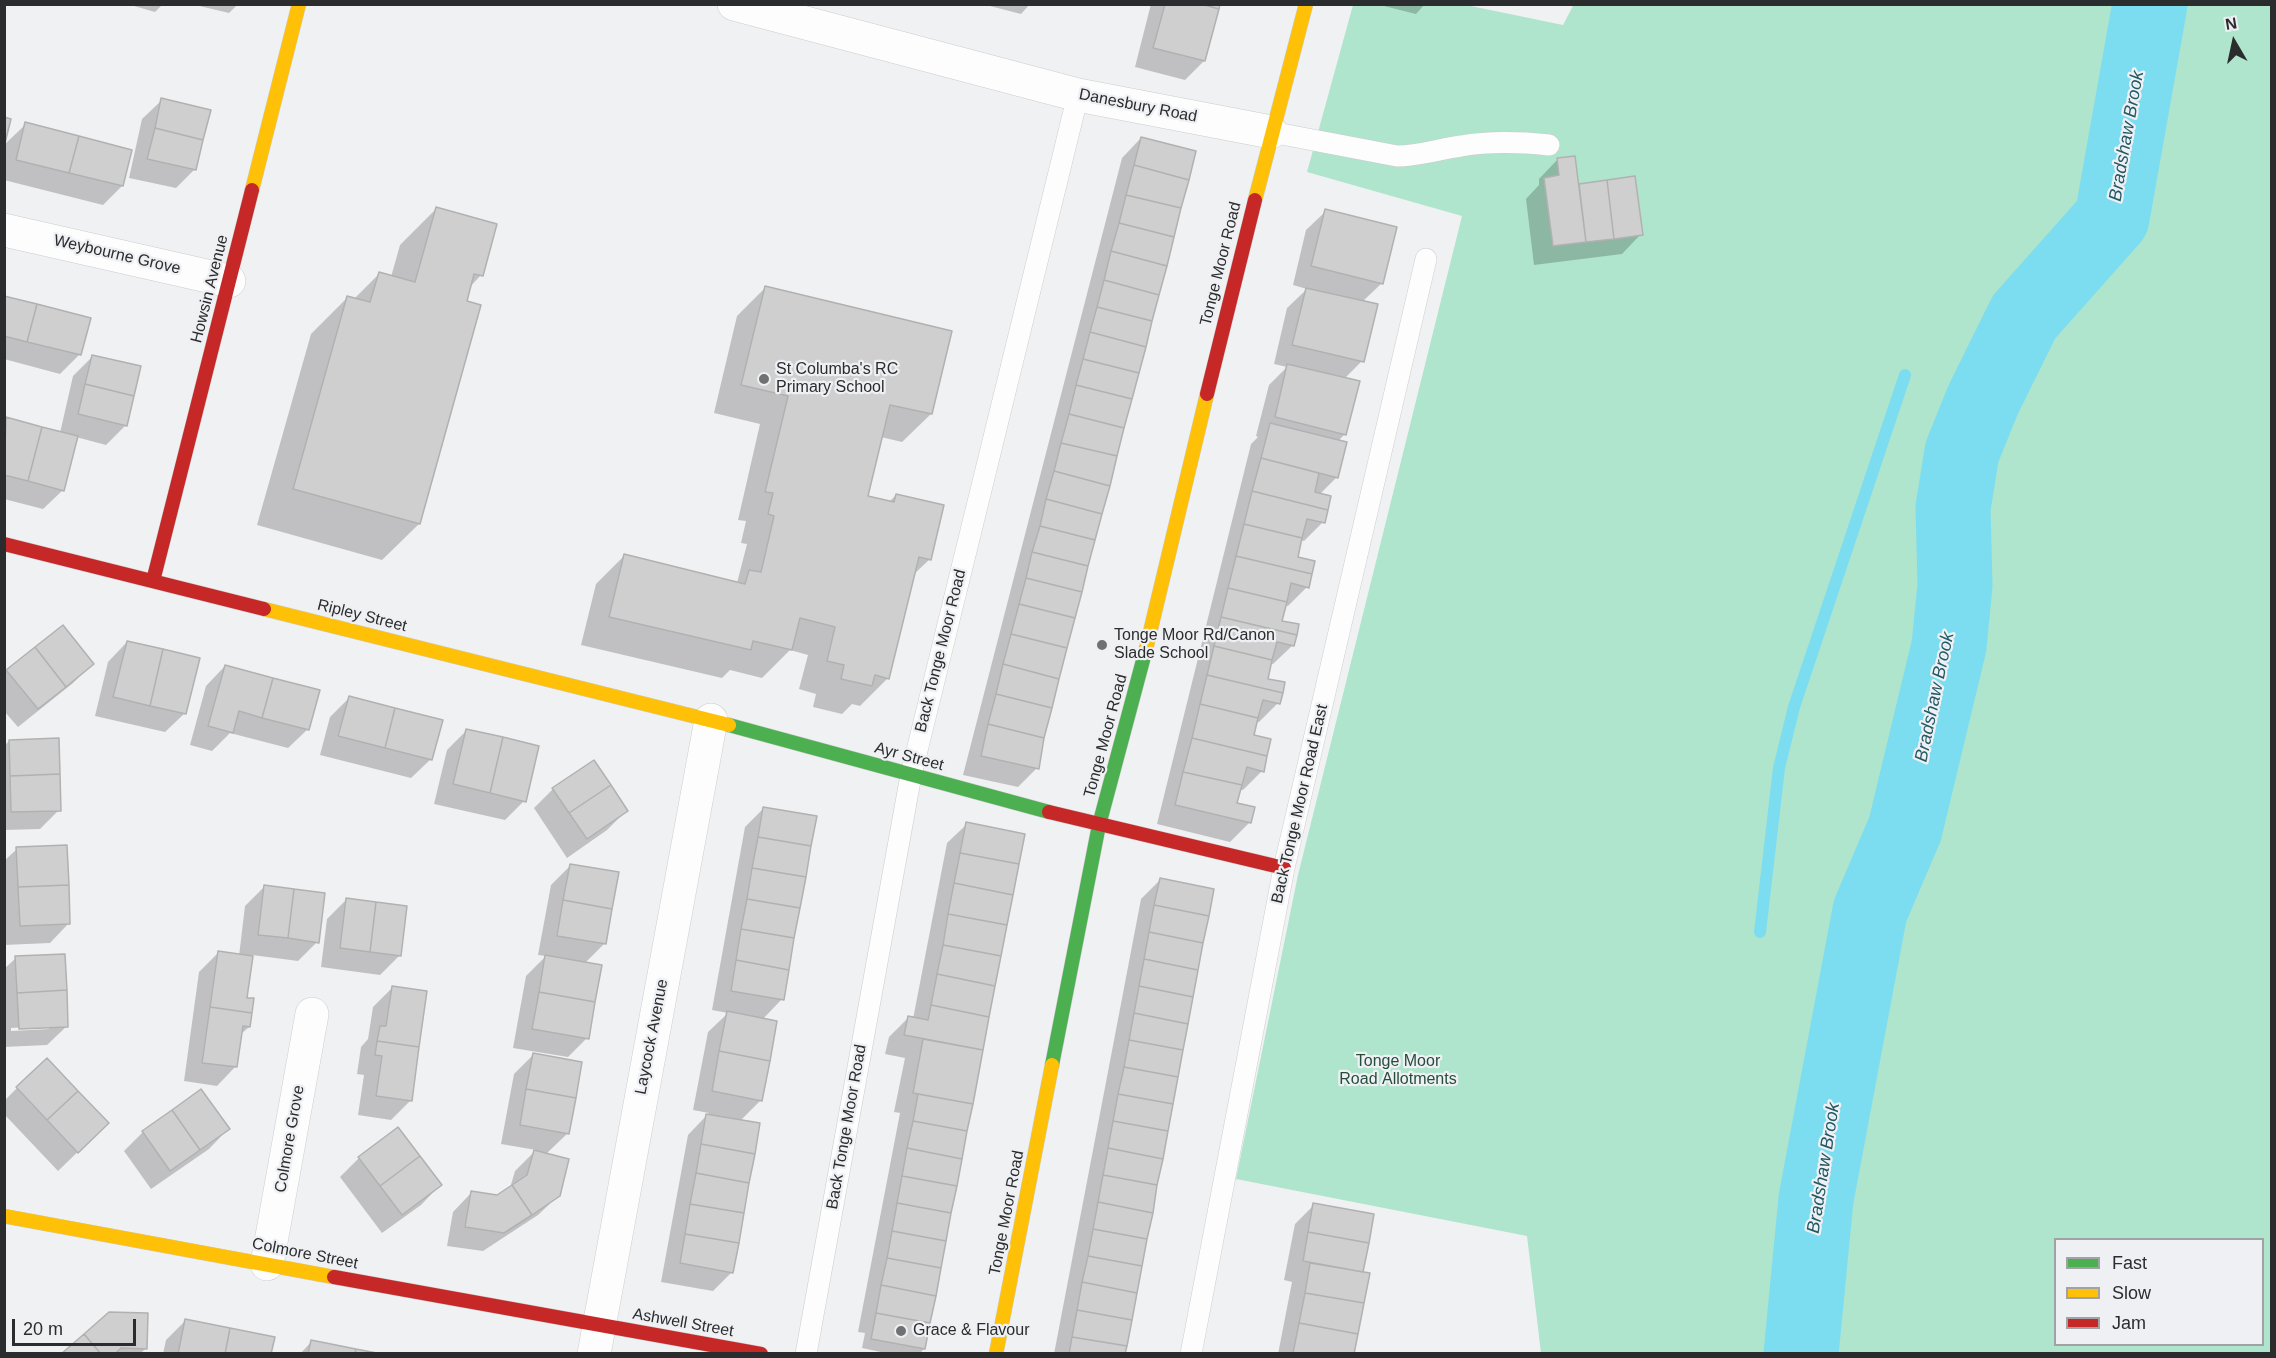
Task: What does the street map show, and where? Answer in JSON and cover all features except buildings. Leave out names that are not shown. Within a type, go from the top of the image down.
[{"type":"street","name":"Howsin Avenue","points":[[153,581],[298,4]]},
{"type":"street","name":"Danesbury Road","points":[[734,4],[1078,95],[1270,132]]},
{"type":"street","name":"Tonge Moor Road","points":[[996,1353],[1099,825],[1139,676],[1270,132],[1306,4]]},
{"type":"street","name":"Weybourne Grove","points":[[4,230],[229,281]]},
{"type":"street","name":"Ripley Street","points":[[4,544],[711,720]]},
{"type":"street","name":"Ayr Street","points":[[711,720],[1099,825],[1284,868]]},
{"type":"street","name":"Laycock Avenue","points":[[596,1340],[711,720]]},
{"type":"street","name":"Colmore Grove","points":[[267,1264],[312,1014]]},
{"type":"street","name":"Colmore Street","points":[[4,1216],[267,1264],[596,1340]]},
{"type":"street","name":"Ashwell Street","points":[[596,1340],[761,1353]]},
{"type":"lane","name":"Back Tonge Moor Road","points":[[806,1353],[911,775],[1078,95]]},
{"type":"lane","name":"Danesbury Road","points":[[1270,132],[1397,156],[1412,156],[1462,146],[1518,142],[1549,145]]},
{"type":"lane","name":"Back Tonge Moor Road East","points":[[1191,1353],[1284,868],[1426,259]]},
{"type":"green space","name":"Tonge Moor Road Allotments","points":[[1574,4],[2271,5],[2271,1353],[1541,1353],[1527,1236],[1236,1179],[1298,875],[1462,216],[1307,172],[1353,5],[1466,5],[1563,25]]},
{"type":"waterway","name":"Bradshaw Brook","points":[[1801,1354],[1816,1199],[1870,911],[1905,829],[1949,646],[1955,585],[1953,508],[1962,452],[1983,400],[2024,317],[2112,218],[2150,4]]},
{"type":"waterway","points":[[1760,932],[1779,768],[1794,707],[1905,375]]},
{"type":"traffic: fast","points":[[1052,1065],[1099,825],[1146,649]]},
{"type":"traffic: fast","points":[[729,725],[1049,812]]},
{"type":"traffic: slow","points":[[252,190],[299,4]]},
{"type":"traffic: slow","points":[[1255,200],[1306,4]]},
{"type":"traffic: slow","points":[[1146,649],[1207,394]]},
{"type":"traffic: slow","points":[[264,609],[729,725]]},
{"type":"traffic: slow","points":[[996,1354],[1052,1065]]},
{"type":"traffic: slow","points":[[4,1216],[334,1277]]},
{"type":"traffic: jam","points":[[153,581],[252,190]]},
{"type":"traffic: jam","points":[[1207,394],[1255,200]]},
{"type":"traffic: jam","points":[[4,544],[264,609]]},
{"type":"traffic: jam","points":[[1049,812],[1284,868]]},
{"type":"traffic: jam","points":[[334,1277],[761,1354]]},
{"type":"place","name":"St Columba's RC Primary School","points":[[764,379]]},
{"type":"place","name":"Tonge Moor Rd/Canon Slade School","points":[[1102,645]]},
{"type":"place","name":"Grace & Flavour","points":[[901,1331]]}]
